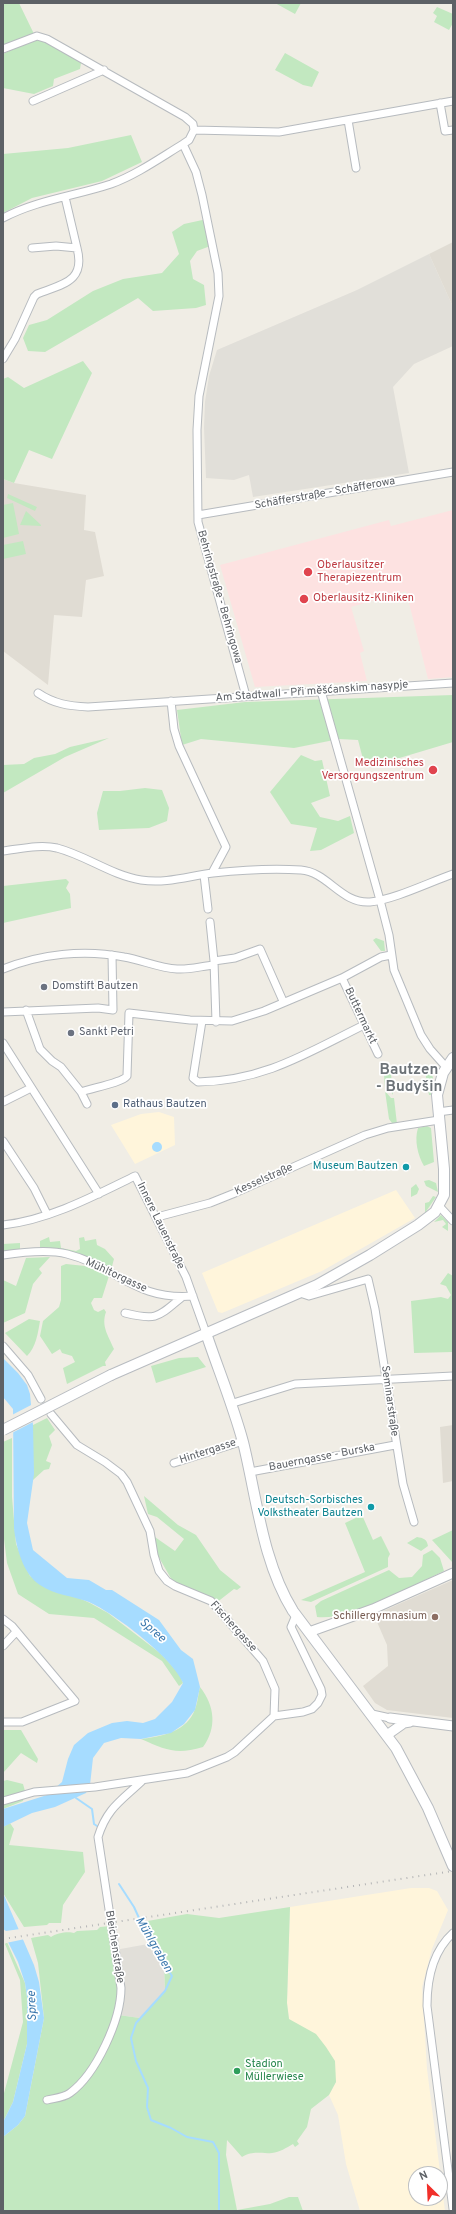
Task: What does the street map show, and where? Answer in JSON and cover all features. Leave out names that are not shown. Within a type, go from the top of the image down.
[{"type":"main road","points":[[3,1430],[111,1374],[300,1293],[362,1260],[418,1225],[439,1206],[444,1195],[444,1169],[437,1095],[446,1066],[453,1058]]},
{"type":"main road","points":[[206,1333],[243,1441],[272,1560],[282,1590],[296,1615],[387,1735],[414,1780],[453,1866]]},
{"type":"street","points":[[3,49],[37,36],[54,42],[185,117],[192,124],[194,130],[189,140],[184,144],[146,166],[112,183],[35,203],[3,218]]},
{"type":"street","points":[[33,101],[104,70]]},
{"type":"street","points":[[194,130],[279,132],[453,101]]},
{"type":"street","points":[[440,103],[445,131],[453,130]]},
{"type":"street","points":[[348,120],[356,168]]},
{"type":"street","name":"Behringstraße - Behringowa","points":[[184,144],[196,172],[202,195],[218,273],[219,296],[199,396],[197,430],[199,529],[246,696]]},
{"type":"street","points":[[3,359],[15,338],[34,297],[37,294],[66,284],[74,276],[80,264],[65,196]]},
{"type":"street","points":[[32,248],[56,246],[77,248]]},
{"type":"street","name":"Schäfferstraße - Schäfferowa","points":[[198,515],[453,472]]},
{"type":"street","name":"Am Stadtwall - Při měšćanskim nasypje","points":[[38,693],[50,701],[67,706],[88,707],[453,683]]},
{"type":"street","points":[[321,691],[380,900],[389,935],[394,970],[421,1035],[430,1049],[446,1066]]},
{"type":"street","points":[[171,701],[174,730],[179,746],[226,847],[212,874]]},
{"type":"street","points":[[3,851],[47,847],[56,848],[70,852],[123,876],[147,881],[175,880],[212,874],[264,870],[308,871],[318,875],[344,895],[355,900],[368,902],[380,900],[453,874]]},
{"type":"street","points":[[204,875],[208,910]]},
{"type":"street","points":[[210,922],[214,963],[216,1022]]},
{"type":"street","points":[[3,969],[45,956],[81,954],[112,955],[177,969],[235,958],[260,949],[283,1001]]},
{"type":"street","points":[[3,1012],[98,1008],[113,1010],[112,955]]},
{"type":"street","points":[[81,1092],[126,1077],[129,1058],[129,1012],[202,1021],[232,1022],[246,1018],[283,1001],[342,978],[381,957],[391,955]]},
{"type":"street","name":"Buttermarkt","points":[[342,978],[378,1054]]},
{"type":"street","points":[[26,1010],[40,1049],[52,1061],[61,1067],[81,1092],[87,1104]]},
{"type":"street","points":[[202,1021],[193,1078],[198,1082],[216,1082],[242,1077],[281,1066],[364,1025]]},
{"type":"street","points":[[3,1043],[99,1194],[47,1214],[3,1225]]},
{"type":"street","points":[[3,1102],[31,1088]]},
{"type":"street","name":"Kesselstraße","points":[[157,1217],[210,1203],[365,1135],[438,1116],[453,1110]]},
{"type":"street","points":[[3,1141],[34,1188],[47,1214]]},
{"type":"street","name":"Innere Lauenstraße","points":[[99,1194],[135,1176],[186,1277],[206,1333]]},
{"type":"street","points":[[439,1206],[453,1221]]},
{"type":"street","name":"Mühltorgasse","points":[[3,1255],[40,1252],[67,1254],[91,1263],[128,1284],[147,1292],[167,1297],[193,1296]]},
{"type":"street","name":"Seminarstraße","points":[[300,1293],[309,1296],[368,1280],[375,1309],[395,1445],[404,1491],[414,1522]]},
{"type":"street","points":[[125,1313],[146,1318],[157,1316],[182,1297]]},
{"type":"street","points":[[3,1346],[28,1375],[41,1399]]},
{"type":"street","points":[[230,1404],[295,1384],[453,1376]]},
{"type":"street","name":"Fischergasse","points":[[51,1414],[77,1445],[121,1474],[150,1530],[154,1555],[159,1571],[167,1581],[175,1586],[211,1601],[263,1661],[275,1690],[274,1716]]},
{"type":"street","name":"Hintergasse","points":[[174,1463],[243,1441]]},
{"type":"street","name":"Bauerngasse - Burska","points":[[250,1472],[395,1445]]},
{"type":"street","points":[[312,1636],[334,1623],[380,1606],[451,1573]]},
{"type":"street","points":[[3,1801],[34,1792],[95,1787],[187,1773],[226,1757],[274,1716],[303,1712],[312,1709],[318,1703],[322,1695],[321,1689],[291,1627],[296,1615]]},
{"type":"street","points":[[3,1618],[75,1701],[22,1722],[3,1722]]},
{"type":"street","points":[[3,1646],[16,1632]]},
{"type":"street","points":[[372,1714],[390,1718],[453,1726]]},
{"type":"street","points":[[387,1735],[404,1723],[414,1721]]},
{"type":"street","name":"Bleichenstraße","points":[[47,2100],[69,2094],[78,2086],[97,2060],[118,2015],[121,2001],[121,1988],[98,1837],[102,1823],[111,1809],[142,1781]]},
{"type":"street","points":[[453,1933],[440,1949],[435,1960],[428,1985],[427,2006],[453,2209]]},
{"type":"shaded area","points":[[453,242],[453,307],[429,254]]},
{"type":"shaded area","points":[[429,254],[453,307],[453,346],[414,364],[393,387],[409,473],[253,497],[249,475],[234,480],[206,478],[204,428],[205,402],[209,376],[217,350],[357,290]]},
{"type":"shaded area","points":[[3,479],[14,483],[86,495],[84,530],[95,532],[104,576],[86,580],[82,617],[54,615],[48,685],[3,651]]},
{"type":"shaded area","name":"Oberlausitz-Kliniken","points":[[453,510],[453,677],[428,679],[406,591],[351,607],[364,651],[360,653],[367,681],[255,687],[220,565],[389,520],[391,526]]},
{"type":"shaded area","points":[[159,1112],[174,1117],[175,1145],[135,1164],[111,1125],[141,1114]]},
{"type":"shaded area","points":[[396,1190],[415,1218],[322,1271],[222,1313],[218,1312],[202,1273]]},
{"type":"shaded area","points":[[453,1425],[453,1481],[443,1483],[440,1427]]},
{"type":"shaded area","points":[[453,1580],[453,1718],[387,1710],[375,1703],[363,1686],[388,1666],[387,1645],[374,1615]]},
{"type":"shaded area","points":[[411,1888],[429,1888],[437,1891],[448,1910],[432,1949],[422,1987],[427,2069],[439,2166],[408,2166],[408,2206],[444,2206],[445,2211],[360,2211],[346,2164],[338,2115],[329,2095],[336,2082],[289,2019],[287,2003],[290,1907]]},
{"type":"shaded area","points":[[148,1944],[164,1964],[165,1991],[140,2018],[118,2015],[115,1950]]},
{"type":"green space","points":[[3,3],[19,3],[34,34],[3,47]]},
{"type":"green space","points":[[275,3],[301,3],[295,14]]},
{"type":"green space","points":[[437,7],[453,14],[453,23],[449,30],[434,22],[437,16],[433,13]]},
{"type":"green space","points":[[34,39],[54,44],[70,54],[81,63],[80,69],[54,79],[53,86],[34,94],[3,88],[3,54]]},
{"type":"green space","points":[[285,53],[319,72],[312,87],[303,85],[275,70]]},
{"type":"green space","points":[[131,135],[142,162],[102,181],[32,198],[3,213],[3,154],[68,148]]},
{"type":"green space","points":[[207,219],[213,245],[197,251],[190,261],[193,279],[204,285],[206,305],[196,308],[153,311],[138,298],[45,352],[28,351],[23,338],[29,325],[47,320],[93,291],[123,279],[162,273],[179,254],[172,232],[184,224]]},
{"type":"green space","points":[[83,361],[92,373],[52,459],[29,450],[14,483],[3,479],[3,379],[8,377],[24,388]]},
{"type":"green space","points":[[8,494],[37,507],[35,511],[7,498]]},
{"type":"green space","points":[[13,503],[19,534],[3,538],[3,505]]},
{"type":"green space","points":[[26,511],[41,525],[41,526],[20,525]]},
{"type":"green space","points":[[23,541],[26,554],[3,559],[3,545]]},
{"type":"green space","points":[[453,695],[453,742],[376,765],[364,763],[358,740],[339,739],[294,748],[201,739],[182,745],[177,710],[245,702]]},
{"type":"green space","points":[[109,738],[65,757],[3,793],[3,765],[24,764],[34,758],[55,754],[70,747]]},
{"type":"green space","points":[[301,755],[315,761],[322,760],[330,796],[311,803],[320,817],[338,821],[350,816],[354,833],[321,850],[310,851],[317,828],[291,824],[270,792]]},
{"type":"green space","points":[[145,788],[162,790],[169,808],[167,821],[149,828],[99,830],[97,813],[103,791],[120,791]]},
{"type":"green space","points":[[66,879],[69,882],[66,888],[70,894],[71,908],[3,923],[3,886]]},
{"type":"green space","points":[[376,938],[384,941],[385,951],[381,951],[373,940]]},
{"type":"green space","points":[[424,1065],[429,1065],[433,1078],[431,1095],[429,1095]]},
{"type":"green space","points":[[384,1074],[391,1074],[393,1095],[390,1090],[385,1088]]},
{"type":"green space","points":[[385,1091],[391,1098],[394,1098],[397,1124],[392,1123],[389,1119]]},
{"type":"green space","points":[[427,1126],[431,1128],[434,1162],[424,1166],[418,1153],[416,1138],[418,1128]]},
{"type":"green space","points":[[429,1180],[436,1183],[438,1192],[426,1186],[424,1181]]},
{"type":"green space","points":[[416,1184],[419,1189],[417,1194],[411,1197],[411,1188]]},
{"type":"green space","points":[[433,1196],[436,1197],[425,1213],[425,1203],[429,1202]]},
{"type":"green space","points":[[441,1215],[448,1222],[448,1231],[442,1227],[446,1224],[443,1220],[434,1222]]},
{"type":"green space","points":[[49,1237],[50,1242],[60,1241],[61,1248],[76,1251],[80,1249],[79,1238],[84,1237],[85,1241],[96,1239],[97,1245],[105,1249],[114,1259],[111,1270],[73,1252],[40,1249],[40,1241]]},
{"type":"green space","points":[[20,1243],[20,1252],[3,1253],[3,1244]]},
{"type":"green space","points":[[50,1257],[39,1269],[42,1273],[33,1284],[25,1313],[3,1323],[3,1280],[16,1286],[26,1258]]},
{"type":"green space","points":[[66,1264],[85,1266],[109,1276],[102,1298],[94,1298],[91,1303],[94,1310],[98,1312],[104,1309],[106,1312],[104,1322],[114,1349],[105,1362],[106,1366],[103,1366],[67,1384],[63,1368],[75,1362],[72,1356],[62,1353],[60,1349],[52,1354],[40,1336],[43,1321],[59,1307],[61,1300],[61,1266]]},
{"type":"green space","points":[[448,1273],[453,1276],[453,1352],[414,1353],[411,1301],[441,1297],[448,1299],[451,1295],[446,1286],[440,1284]]},
{"type":"green space","points":[[29,1319],[40,1321],[35,1344],[27,1356],[5,1333]]},
{"type":"green space","points":[[198,1357],[206,1367],[156,1383],[151,1366],[179,1358]]},
{"type":"green space","points":[[47,1418],[55,1430],[49,1436],[52,1445],[46,1461],[51,1463],[49,1469],[44,1470],[33,1480],[33,1425]]},
{"type":"green space","points":[[12,1438],[12,1497],[16,1544],[30,1576],[90,1603],[108,1613],[160,1653],[179,1673],[183,1683],[179,1686],[162,1661],[94,1618],[49,1614],[18,1594],[7,1563],[3,1531],[3,1442]]},
{"type":"green space","points":[[144,1496],[178,1525],[196,1535],[220,1570],[241,1587],[237,1590],[234,1589],[216,1603],[173,1582],[157,1554],[152,1535],[175,1551],[184,1539],[157,1517],[148,1514]]},
{"type":"green space","points":[[362,1515],[373,1540],[381,1536],[390,1554],[388,1558],[388,1567],[311,1602],[301,1600],[365,1572],[345,1523]]},
{"type":"green space","points":[[453,1530],[453,1563],[432,1540]]},
{"type":"green space","points":[[417,1537],[424,1539],[427,1542],[428,1546],[421,1551],[407,1543]]},
{"type":"green space","points":[[432,1550],[440,1558],[444,1571],[382,1601],[364,1608],[331,1617],[317,1617],[315,1606],[321,1601],[389,1570],[399,1578],[412,1577],[422,1566],[423,1555]]},
{"type":"green space","points":[[200,1687],[209,1702],[212,1717],[211,1732],[203,1747],[178,1751],[157,1746],[141,1739],[157,1737],[173,1732],[186,1723],[191,1717],[197,1704]]},
{"type":"green space","points":[[3,1730],[21,1730],[38,1759],[37,1763],[21,1753],[3,1773]]},
{"type":"green space","points":[[7,1780],[23,1784],[25,1791],[23,1801],[3,1809],[3,1781]]},
{"type":"green space","points":[[10,1823],[14,1829],[9,1845],[83,1852],[85,1872],[63,1905],[61,1923],[49,1923],[47,1925],[24,1927],[3,1893],[3,1827]]},
{"type":"green space","points":[[290,1907],[287,2003],[289,2019],[316,2034],[326,2047],[335,2061],[336,2082],[329,2095],[311,2109],[307,2127],[297,2141],[299,2144],[295,2147],[293,2144],[283,2150],[268,2153],[254,2153],[242,2157],[227,2140],[226,2155],[237,2210],[270,2204],[289,2197],[298,2197],[303,2211],[3,2211],[3,2137],[18,2125],[25,2116],[44,2018],[38,1963],[31,1938],[48,1935],[51,1937],[56,1934],[97,1930],[100,1927],[111,1926],[118,1966],[118,2015],[140,2018],[165,1991],[164,1964],[142,1922],[187,1914],[219,1918]]},
{"type":"green space","points":[[7,1942],[25,1983],[27,1997],[27,2044],[13,2102],[3,2122],[3,2097],[23,2022],[20,1980],[5,1944]]},
{"type":"water","points":[[157,1142],[162,1147],[157,1152],[152,1147]]},
{"type":"water","name":"Spree","points":[[3,1358],[18,1373],[27,1385],[30,1394],[33,1425],[34,1474],[27,1523],[33,1550],[67,1578],[89,1580],[106,1590],[112,1590],[159,1620],[181,1650],[193,1659],[200,1687],[195,1710],[184,1724],[171,1733],[141,1739],[121,1738],[104,1743],[93,1758],[90,1785],[86,1793],[55,1807],[32,1813],[3,1827],[3,1809],[47,1795],[62,1782],[68,1759],[74,1745],[88,1733],[112,1723],[127,1721],[143,1723],[155,1719],[172,1702],[183,1683],[168,1661],[142,1637],[113,1616],[89,1602],[57,1593],[40,1585],[29,1574],[21,1560],[14,1528],[13,1409],[3,1397]]},
{"type":"water","name":"Spree","points":[[3,1893],[34,1965],[39,1982],[44,2018],[25,2116],[18,2125],[3,2137],[3,2122],[13,2102],[27,2044],[27,1997],[25,1983],[18,1962],[3,1932]]},
{"type":"pier","points":[[33,1404],[35,1421],[10,1434],[10,1416]]},
{"type":"pier","points":[[3,1929],[6,1931],[20,1929],[25,1939],[6,1943],[3,1938]]},
{"type":"waterway","name":"Mühlgraben","points":[[76,1798],[92,1809],[94,1824],[97,1826]]},
{"type":"waterway","name":"Mühlgraben","points":[[119,1884],[134,1907],[149,1940],[172,1976],[165,1991],[136,2023],[131,2038],[136,2061],[148,2088],[147,2107],[151,2120],[171,2128],[187,2137],[213,2142],[219,2153],[219,2211]]},
{"type":"railway","points":[[3,1939],[453,1871]]},
{"type":"place","name":"Oberlausitzer Therapiezentrum","points":[[308,572]]},
{"type":"place","name":"Oberlausitz-Kliniken","points":[[304,599]]},
{"type":"place","name":"Medizinisches Versorgungszentrum","points":[[433,770]]},
{"type":"place","name":"Domstift Bautzen","points":[[44,987]]},
{"type":"place","name":"Sankt Petri","points":[[71,1033]]},
{"type":"place","name":"Rathaus Bautzen","points":[[115,1105]]},
{"type":"place","name":"Museum Bautzen","points":[[406,1167]]},
{"type":"place","name":"Deutsch-Sorbisches Volkstheater Bautzen","points":[[371,1507]]},
{"type":"place","name":"Schillergymnasium","points":[[435,1617]]},
{"type":"place","name":"Stadion Müllerwiese","points":[[237,2071]]},
{"type":"district","name":"Bautzen - Budyšin","points":[[409,1080]]}]
